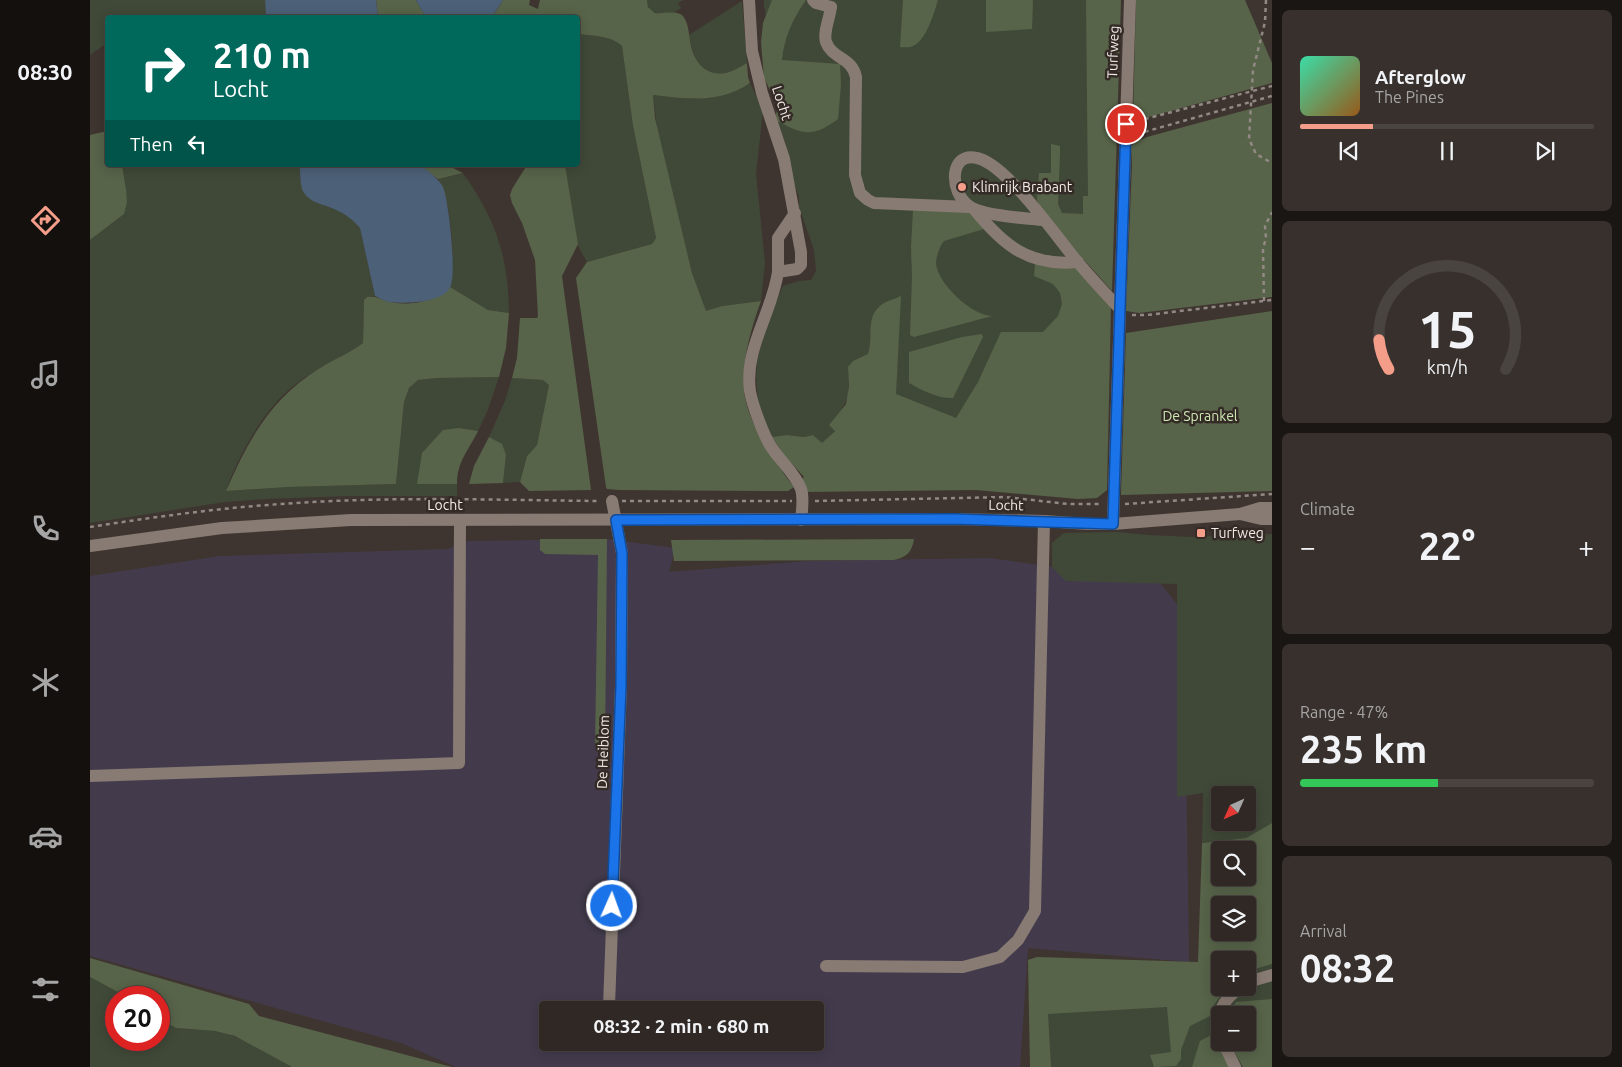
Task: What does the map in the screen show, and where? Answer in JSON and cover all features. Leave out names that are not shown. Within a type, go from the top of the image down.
[{"type":"street","name":"Locht","points":[[749,0],[752,51],[762,93],[784,159],[801,252],[801,265],[797,269],[778,272]]},
{"type":"street","points":[[813,0],[816,3],[831,7],[826,42],[830,49],[849,62],[855,70],[855,175],[860,193],[874,203],[972,208],[993,214],[1043,220]]},
{"type":"street","name":"Turfweg","points":[[1113,524],[1130,0]]},
{"type":"street","points":[[1078,262],[1044,261],[1022,253],[1001,239],[960,197],[956,189],[956,169],[965,157],[982,159],[995,166],[1043,220],[1120,311]]},
{"type":"street","points":[[795,213],[778,238],[776,288],[750,359],[750,391],[760,422],[771,447],[787,466],[802,490],[801,520]]},
{"type":"street","name":"De Heiblom","points":[[609,1001],[621,686],[622,553],[612,501]]},
{"type":"street","name":"Locht","points":[[90,546],[222,528],[351,520],[1044,521],[1113,524],[1240,514],[1260,508],[1272,508]]},
{"type":"street","name":"Locht","points":[[1240,514],[1261,519],[1272,519]]},
{"type":"street","points":[[90,776],[459,763],[460,520]]},
{"type":"street","points":[[826,966],[963,967],[1000,956],[1018,940],[1035,911],[1044,521]]},
{"type":"street","points":[[1256,980],[1272,975]]},
{"type":"street","points":[[1227,1051],[1235,1067]]},
{"type":"path","points":[[1266,0],[1264,22],[1252,70],[1249,139],[1256,154],[1272,163]]},
{"type":"path","points":[[1126,130],[1272,86]]},
{"type":"path","points":[[1126,130],[1272,96]]},
{"type":"path","points":[[1264,301],[1263,249],[1266,238],[1265,226],[1272,212]]},
{"type":"path","points":[[1120,311],[1147,315],[1272,300]]},
{"type":"path","points":[[1115,504],[1188,501],[1272,494]]},
{"type":"shaded area","points":[[607,539],[675,548],[669,572],[808,561],[990,558],[1160,583],[1184,613],[1189,962],[1028,948],[1020,1067],[456,1067],[401,1043],[90,956],[90,576],[220,556],[448,549],[468,541]]},
{"type":"green space","points":[[90,0],[265,0],[266,15],[105,15],[105,44],[90,55]]},
{"type":"green space","points":[[376,0],[416,0],[426,15],[378,15]]},
{"type":"green space","points":[[503,0],[530,0],[529,5],[538,9],[540,0],[647,0],[648,7],[655,13],[672,12],[682,15],[687,24],[694,55],[707,71],[714,73],[729,72],[747,63],[750,83],[739,90],[715,97],[703,98],[653,95],[655,118],[692,273],[706,311],[722,306],[761,301],[748,344],[744,367],[744,390],[750,415],[763,442],[794,487],[788,491],[607,489],[576,278],[587,262],[652,244],[656,238],[633,126],[622,46],[607,38],[580,34],[580,15],[494,15]]},
{"type":"green space","points":[[647,0],[683,0],[678,3],[681,8],[671,13],[660,14],[651,10]]},
{"type":"green space","name":"Klimrijk Brabant","points":[[764,0],[1116,0],[1048,483],[848,367],[849,386],[847,399],[829,425],[835,430],[822,444],[813,435],[804,437],[787,435],[772,437],[759,412],[756,376],[761,337],[783,286],[799,281],[811,280],[816,271],[814,250],[799,207],[799,196],[792,178],[785,142],[775,120],[792,128],[778,87]]},
{"type":"green space","points":[[772,0],[806,0],[790,28],[782,60],[840,64],[841,85],[838,119],[821,130],[814,132],[800,131],[775,120],[777,110],[775,100],[764,78],[761,42],[763,23]]},
{"type":"green space","points":[[903,0],[938,0],[926,33],[918,43],[910,47],[900,47]]},
{"type":"green space","points":[[986,0],[1033,0],[1032,29],[986,32]]},
{"type":"green space","points":[[1086,0],[1121,0],[1112,291],[1042,213],[1037,200],[1039,173],[1051,173],[1051,144],[1060,146],[1058,204],[1062,213],[1083,214],[1083,196],[1088,196]]},
{"type":"green space","points":[[1136,0],[1245,0],[1272,63],[1272,83],[1138,120],[1133,118]]},
{"type":"green space","points":[[742,1],[747,63],[720,74],[705,70],[696,58],[689,35]]},
{"type":"green space","points":[[580,34],[607,38],[622,46],[633,126],[656,238],[652,244],[587,262],[578,246],[565,167],[580,167]]},
{"type":"green space","points":[[750,83],[763,110],[756,174],[765,263],[761,301],[722,306],[706,312],[692,273],[657,128],[653,95],[678,98],[715,97],[739,90]]},
{"type":"green space","points":[[1272,103],[1272,297],[1139,313],[1126,311],[1132,165],[1131,146],[1135,142],[1147,137]]},
{"type":"green space","points":[[105,131],[105,167],[122,167],[127,202],[124,214],[90,240],[90,135]]},
{"type":"green space","points":[[122,167],[300,167],[301,182],[323,205],[341,212],[353,220],[360,228],[375,296],[367,297],[364,300],[363,343],[309,375],[280,398],[248,442],[226,491],[396,484],[404,402],[409,388],[418,380],[499,377],[487,412],[478,431],[459,428],[417,484],[457,484],[457,496],[348,496],[265,499],[225,502],[90,523],[90,240],[124,214],[126,189]]},
{"type":"green space","points":[[422,167],[451,167],[463,173],[438,179]]},
{"type":"green space","points":[[526,167],[565,167],[578,244],[562,276],[591,490],[529,491],[520,482],[527,456],[537,445],[549,385],[543,380],[512,378],[517,358],[520,318],[537,318],[538,316],[535,260],[522,223],[512,203],[510,195]]},
{"type":"green space","points":[[463,173],[484,207],[498,239],[506,273],[509,313],[488,310],[450,287],[452,263],[451,232],[443,188],[438,179]]},
{"type":"green space","points":[[913,210],[972,211],[984,229],[944,241],[938,251],[936,263],[942,280],[957,297],[975,311],[992,316],[914,337],[910,335]]},
{"type":"green space","points":[[1035,264],[1079,269],[1111,306],[1107,490],[1097,498],[1078,499],[976,490],[804,492],[798,483],[804,477],[784,455],[772,437],[787,435],[804,437],[813,435],[822,443],[835,431],[829,425],[846,404],[849,386],[848,367],[853,361],[868,354],[871,322],[875,311],[880,306],[887,301],[901,296],[896,394],[956,418],[978,382],[1001,332],[1043,332],[1058,316],[1062,304],[1060,293],[1053,284],[1034,276]]},
{"type":"green space","points":[[450,287],[488,310],[509,313],[506,348],[499,377],[418,380],[409,388],[404,402],[396,484],[226,491],[252,438],[275,407],[303,380],[363,343],[364,300],[367,297],[375,297],[393,303],[421,302],[438,296]]},
{"type":"green space","name":"De Sprankel","points":[[1272,311],[1272,491],[1121,495],[1126,333]]},
{"type":"green space","points":[[982,334],[983,337],[953,398],[936,396],[909,383],[909,352],[962,337]]},
{"type":"green space","points":[[512,378],[544,380],[549,385],[537,445],[527,456],[520,482],[503,483],[506,455],[489,437],[505,401]]},
{"type":"green space","points":[[459,428],[478,431],[461,462],[457,484],[417,484],[422,453],[443,430]]},
{"type":"green space","points":[[489,437],[502,444],[506,455],[503,483],[469,484],[474,466]]},
{"type":"green space","points":[[1117,532],[1192,537],[1272,534],[1272,823],[1246,838],[1202,843],[1203,793],[1177,797],[1177,584],[1066,581],[1052,567],[1052,543],[1064,533]]},
{"type":"green space","points":[[540,539],[607,539],[605,753],[597,751],[595,746],[598,555],[545,554],[540,550]]},
{"type":"green space","points":[[914,539],[908,553],[894,560],[674,561],[671,540]]},
{"type":"green space","points":[[1272,823],[1272,964],[1256,969],[1256,951],[1211,951],[1211,996],[1220,996],[1211,1006],[1211,1016],[1190,1026],[1181,1050],[1181,1059],[1176,1066],[1154,1067],[1150,1055],[1171,1052],[1167,1007],[1048,1014],[1051,1067],[1030,1067],[1028,960],[1037,957],[1198,962],[1202,843],[1211,842],[1211,886],[1256,886],[1256,841],[1220,841],[1246,838]]},
{"type":"green space","points":[[1272,828],[1272,1067],[1031,1067],[1047,960],[1200,964],[1205,847],[1211,846],[1211,886],[1256,886],[1256,841],[1250,841]]},
{"type":"green space","points":[[90,958],[249,1004],[259,1016],[452,1067],[292,1067],[235,1036],[215,1031],[176,1028],[170,1025],[170,986],[107,986],[90,977]]},
{"type":"green space","points":[[90,977],[107,986],[105,986],[105,1051],[170,1051],[170,1026],[185,1029],[214,1031],[235,1036],[292,1067],[90,1067]]},
{"type":"green space","points":[[1272,999],[1272,1067],[1243,1067],[1234,1051],[1256,1051],[1256,1006],[1234,1006],[1236,1002]]},
{"type":"green space","points":[[1211,1035],[1211,1051],[1221,1051],[1229,1067],[1192,1067],[1200,1041]]},
{"type":"water","points":[[265,0],[376,0],[378,15],[266,15]]},
{"type":"water","points":[[416,0],[503,0],[493,15],[425,15]]},
{"type":"water","points":[[300,167],[424,168],[443,187],[448,207],[453,269],[450,288],[439,297],[431,300],[404,303],[389,302],[375,296],[360,228],[344,214],[308,198],[302,189]]},
{"type":"place","name":"Klimrijk Brabant","points":[[962,187]]},
{"type":"place","name":"Turfweg","points":[[1201,533]]},
{"type":"route","points":[[612,906],[621,686],[622,553],[616,520],[955,519],[1113,524],[1126,124]]}]
